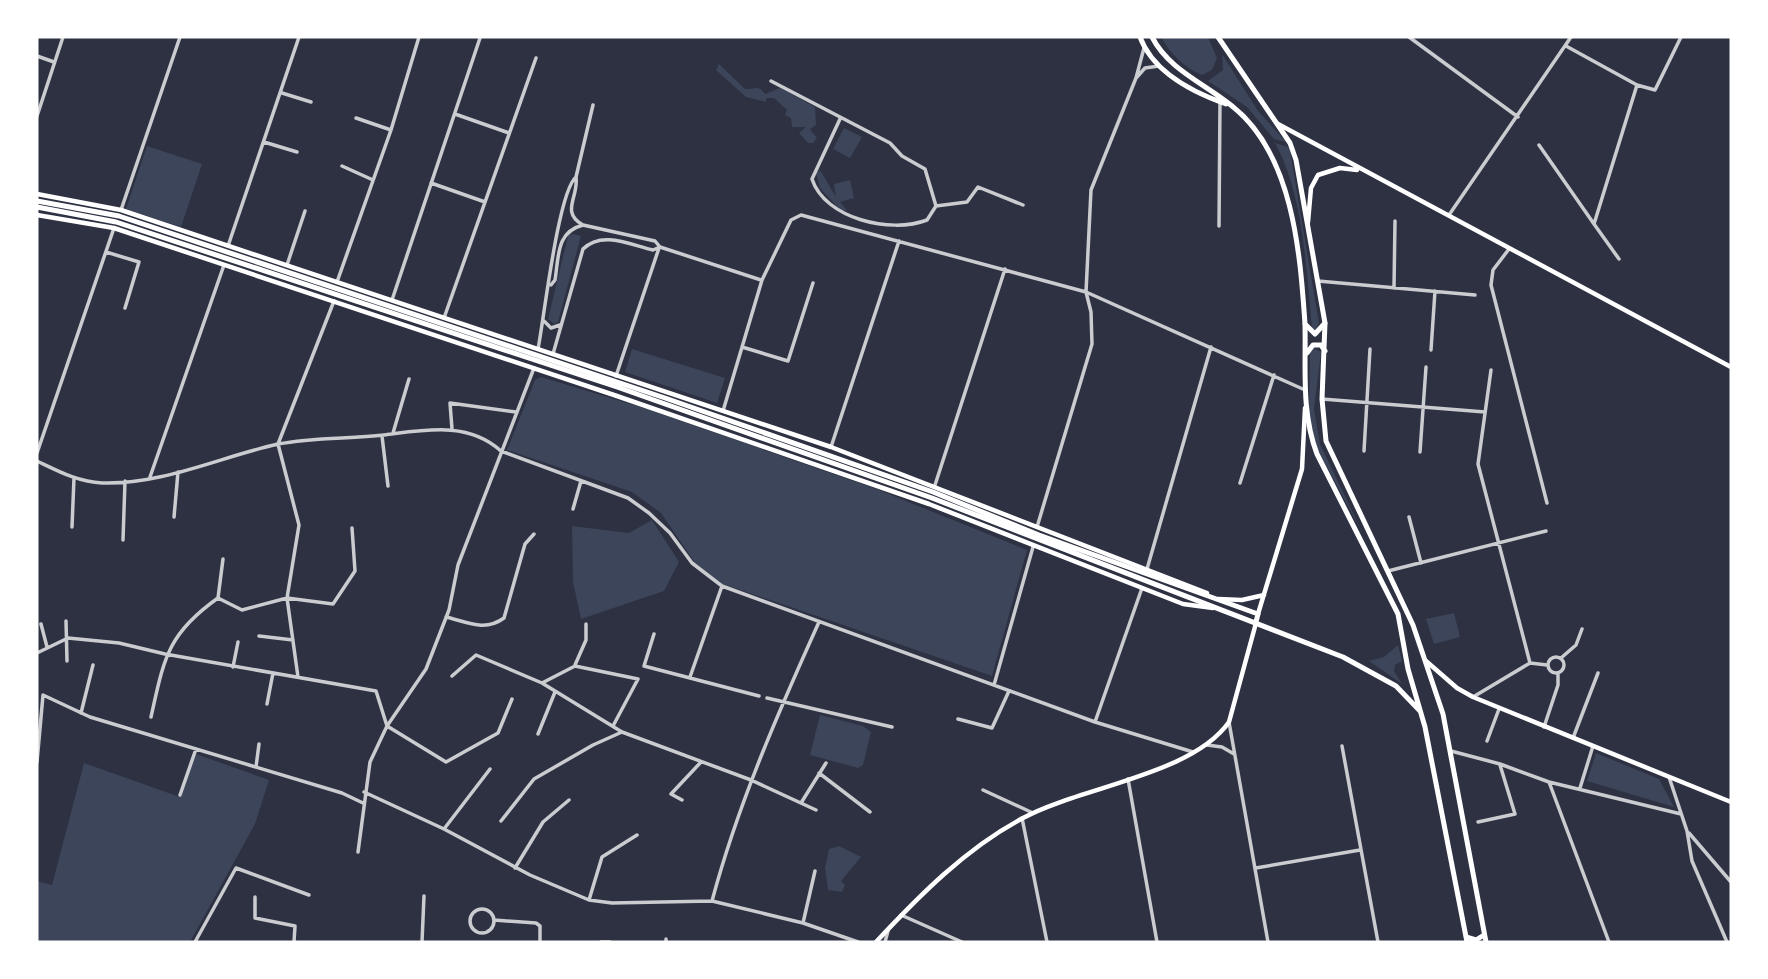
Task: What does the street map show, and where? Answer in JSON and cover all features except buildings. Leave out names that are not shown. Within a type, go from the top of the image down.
[{"type":"main road","points":[[1140,37],[1144,47],[1159,66],[1189,88],[1234,107]]},
{"type":"main road","points":[[876,942],[958,863],[1022,818],[1194,752],[1220,735],[1229,722],[1302,468],[1305,324],[1294,231],[1279,176],[1260,135],[1234,107],[1164,56],[1152,37]]},
{"type":"main road","points":[[1218,37],[1278,123],[1296,160],[1325,323],[1326,351],[1322,399],[1324,431],[1330,451],[1388,571],[1426,661],[1451,751],[1486,942]]},
{"type":"main road","points":[[1278,123],[1361,171],[1510,247],[1731,367]]},
{"type":"main road","points":[[1308,223],[1311,188],[1318,175],[1340,168],[1361,171]]},
{"type":"main road","points":[[37,194],[551,360],[933,492],[1039,535],[1217,598],[1242,600],[1264,595]]},
{"type":"main road","points":[[37,201],[228,246],[444,318],[536,355],[932,498],[1213,608],[1256,622],[1370,670],[1408,696],[1420,711]]},
{"type":"main road","points":[[37,207],[117,219],[224,265],[929,504],[1182,604],[1213,608]]},
{"type":"main road","points":[[37,215],[117,219]]},
{"type":"main road","points":[[1305,324],[1315,334],[1325,323]]},
{"type":"main road","points":[[1306,356],[1313,345],[1321,345],[1326,351]]},
{"type":"main road","points":[[551,360],[617,376],[831,447],[935,485],[1258,614]]},
{"type":"main road","points":[[1305,404],[1317,454],[1395,603],[1420,711],[1466,940],[1476,940],[1485,935]]},
{"type":"main road","points":[[1426,661],[1457,688],[1473,697],[1731,802]]},
{"type":"street","points":[[37,116],[62,37]]},
{"type":"street","points":[[37,453],[180,37]]},
{"type":"street","points":[[228,246],[299,37]]},
{"type":"street","points":[[337,282],[391,130],[419,37]]},
{"type":"street","points":[[1409,37],[1518,117]]},
{"type":"street","points":[[1449,215],[1571,37]]},
{"type":"street","points":[[1566,46],[1637,85],[1656,90],[1681,37]]},
{"type":"street","points":[[392,300],[480,38]]},
{"type":"street","points":[[1037,527],[1092,344],[1091,312],[1086,292],[1091,190],[1136,78],[1144,47]]},
{"type":"street","points":[[37,56],[54,62]]},
{"type":"street","points":[[444,318],[536,58]]},
{"type":"street","points":[[1136,78],[1145,68],[1159,66]]},
{"type":"street","points":[[771,81],[890,143],[902,156],[925,169],[936,206]]},
{"type":"street","points":[[1594,224],[1637,85]]},
{"type":"street","points":[[282,93],[312,102]]},
{"type":"street","points":[[1219,226],[1220,102]]},
{"type":"street","points":[[593,105],[570,210],[575,220],[583,225],[655,242],[660,247],[762,280]]},
{"type":"street","points":[[454,114],[510,133]]},
{"type":"street","points":[[356,118],[391,130]]},
{"type":"street","points":[[840,119],[812,179],[832,208],[849,217],[893,223],[925,221],[936,206],[966,203],[978,187],[1023,205]]},
{"type":"street","points":[[264,142],[297,152]]},
{"type":"street","points":[[1539,145],[1619,259]]},
{"type":"street","points":[[342,166],[373,180]]},
{"type":"street","points":[[536,355],[563,206],[570,182],[576,177]]},
{"type":"street","points":[[431,183],[485,202]]},
{"type":"street","points":[[286,265],[305,211]]},
{"type":"street","points":[[723,411],[762,280],[791,220],[796,217],[899,241],[1086,292],[1305,390]]},
{"type":"street","points":[[1394,288],[1395,221]]},
{"type":"street","points":[[550,286],[555,280],[564,236],[571,228],[583,225]]},
{"type":"street","points":[[551,360],[583,249],[588,244],[607,239],[653,250],[660,247]]},
{"type":"street","points":[[831,447],[899,241]]},
{"type":"street","points":[[617,376],[660,247]]},
{"type":"street","points":[[1510,247],[1493,270],[1491,285],[1547,503]]},
{"type":"street","points":[[106,252],[138,262],[125,308]]},
{"type":"street","points":[[150,477],[224,265]]},
{"type":"street","points":[[935,485],[1005,269]]},
{"type":"street","points":[[1318,281],[1475,295]]},
{"type":"street","points":[[742,347],[788,361],[813,283]]},
{"type":"street","points":[[1431,350],[1435,291]]},
{"type":"street","points":[[298,677],[287,598],[299,525],[278,444],[334,301]]},
{"type":"street","points":[[544,319],[551,328],[561,325]]},
{"type":"street","points":[[1147,569],[1211,347]]},
{"type":"street","points":[[1364,451],[1370,349]]},
{"type":"street","points":[[1420,452],[1426,367]]},
{"type":"street","points":[[358,852],[370,762],[387,726],[426,669],[446,617],[458,565],[534,368]]},
{"type":"street","points":[[1491,370],[1478,464],[1530,663]]},
{"type":"street","points":[[1240,483],[1273,375]]},
{"type":"street","points":[[393,433],[409,379]]},
{"type":"street","points":[[1322,399],[1485,412]]},
{"type":"street","points":[[452,429],[450,403],[516,412]]},
{"type":"street","points":[[37,461],[74,478],[103,483],[178,472],[278,444],[320,438],[452,429],[488,441],[501,451],[628,498],[670,533],[692,563],[722,586],[1095,722],[1194,752]]},
{"type":"street","points":[[382,435],[388,486]]},
{"type":"street","points":[[174,517],[178,472]]},
{"type":"street","points":[[72,527],[74,478]]},
{"type":"street","points":[[123,540],[125,481]]},
{"type":"street","points":[[573,509],[580,481]]},
{"type":"street","points":[[1409,517],[1421,563]]},
{"type":"street","points":[[218,598],[242,610],[287,598],[333,604],[355,571],[352,528]]},
{"type":"street","points":[[1388,571],[1546,531]]},
{"type":"street","points":[[446,617],[481,626],[496,624],[504,618],[525,544],[534,534]]},
{"type":"street","points":[[995,685],[1033,547]]},
{"type":"street","points":[[152,717],[165,654],[190,618],[218,598],[222,559]]},
{"type":"street","points":[[690,678],[722,586]]},
{"type":"street","points":[[1095,722],[1142,589]]},
{"type":"street","points":[[66,621],[67,661]]},
{"type":"street","points":[[712,901],[728,841],[751,780],[819,621]]},
{"type":"street","points":[[41,624],[47,646]]},
{"type":"street","points":[[575,666],[586,640],[586,624]]},
{"type":"street","points":[[1547,665],[1551,658],[1561,658],[1576,645],[1582,629]]},
{"type":"street","points":[[654,634],[644,666],[759,696]]},
{"type":"street","points":[[259,636],[293,640]]},
{"type":"street","points":[[37,653],[68,638],[119,643],[233,667],[376,691],[387,726],[446,762],[498,733],[512,699]]},
{"type":"street","points":[[233,667],[239,642]]},
{"type":"street","points":[[452,676],[476,655],[542,683],[622,732],[751,780],[816,810]]},
{"type":"street","points":[[1544,727],[1558,685],[1558,673],[1564,667],[1561,658]]},
{"type":"street","points":[[1473,697],[1530,663],[1547,665],[1551,671],[1558,673]]},
{"type":"street","points":[[81,713],[93,665]]},
{"type":"street","points":[[542,683],[575,666],[638,679],[613,726]]},
{"type":"street","points":[[267,704],[273,673]]},
{"type":"street","points":[[1573,738],[1598,673]]},
{"type":"street","points":[[958,719],[992,728],[1009,691]]},
{"type":"street","points":[[538,734],[555,692]]},
{"type":"street","points":[[37,762],[43,695],[81,713],[342,793],[363,803]]},
{"type":"street","points":[[767,698],[892,727]]},
{"type":"street","points":[[1487,741],[1499,709]]},
{"type":"street","points":[[1229,722],[1269,942]]},
{"type":"street","points":[[500,821],[534,779],[593,745],[622,732]]},
{"type":"street","points":[[256,767],[259,744]]},
{"type":"street","points":[[1207,745],[1222,747],[1234,754]]},
{"type":"street","points":[[1342,746],[1378,942]]},
{"type":"street","points":[[1579,788],[1593,746]]},
{"type":"street","points":[[180,795],[195,749]]},
{"type":"street","points":[[1451,751],[1500,764],[1549,782],[1681,814]]},
{"type":"street","points":[[682,800],[671,794],[701,762]]},
{"type":"street","points":[[801,803],[826,763]]},
{"type":"street","points":[[1478,822],[1515,814],[1500,764]]},
{"type":"street","points":[[444,829],[490,769]]},
{"type":"street","points":[[820,773],[870,812]]},
{"type":"street","points":[[1669,777],[1687,831],[1692,862],[1727,942]]},
{"type":"street","points":[[1128,779],[1157,942]]},
{"type":"street","points":[[1549,782],[1609,942]]},
{"type":"street","points":[[984,790],[1033,813]]},
{"type":"street","points":[[364,792],[444,829],[515,867],[589,900],[603,903],[712,901],[803,923],[858,942]]},
{"type":"street","points":[[515,867],[543,822],[569,800]]},
{"type":"street","points":[[1022,818],[1048,942]]},
{"type":"street","points":[[1687,831],[1731,882]]},
{"type":"street","points":[[589,900],[602,857],[637,835]]},
{"type":"street","points":[[1255,869],[1360,850]]},
{"type":"street","points":[[195,942],[236,868],[309,895]]},
{"type":"street","points":[[803,923],[816,871]]},
{"type":"street","points":[[422,942],[424,896]]},
{"type":"street","points":[[255,897],[255,918],[295,926],[294,942]]},
{"type":"street","points":[[481,908],[490,912],[494,920],[491,929],[482,933],[474,930],[469,922],[472,913],[481,908]]},
{"type":"street","points":[[901,915],[962,942]]},
{"type":"street","points":[[494,920],[537,923],[541,932],[540,942]]},
{"type":"street","points":[[886,942],[888,929]]},
{"type":"street","points":[[601,942],[610,942]]},
{"type":"shaded area","points":[[1161,37],[1208,37],[1217,58],[1212,70],[1202,75],[1189,68],[1173,54]]},
{"type":"shaded area","points":[[1222,54],[1258,111],[1286,142],[1274,139],[1247,107],[1208,81],[1223,70]]},
{"type":"shaded area","points":[[719,64],[745,89],[758,88],[765,94],[780,88],[815,107],[816,125],[810,129],[817,138],[813,143],[808,143],[799,133],[806,127],[792,127],[791,118],[785,115],[787,110],[774,98],[766,98],[766,102],[746,97],[716,70]]},
{"type":"shaded area","points":[[844,128],[862,137],[850,158],[833,149]]},
{"type":"shaded area","points":[[1275,143],[1288,147],[1290,151],[1319,323],[1315,331],[1312,329],[1298,209],[1285,164]]},
{"type":"shaded area","points":[[147,146],[202,164],[181,227],[126,209]]},
{"type":"shaded area","points":[[820,170],[836,197],[834,184],[850,180],[854,198],[840,202],[847,210],[841,211],[820,188],[816,173]]},
{"type":"shaded area","points":[[568,236],[581,236],[558,322],[554,324],[548,319]]},
{"type":"shaded area","points":[[1314,348],[1321,352],[1314,409],[1320,444],[1364,536],[1315,445],[1309,412],[1310,353]]},
{"type":"shaded area","points":[[632,349],[725,378],[717,403],[625,372]]},
{"type":"shaded area","points":[[541,377],[647,409],[879,490],[1027,550],[992,676],[723,584],[695,563],[661,513],[632,492],[507,450],[535,380]]},
{"type":"shaded area","points":[[652,520],[679,562],[664,591],[581,619],[573,582],[572,526],[629,533]]},
{"type":"shaded area","points":[[1454,613],[1460,637],[1434,644],[1426,619]]},
{"type":"shaded area","points":[[1398,645],[1402,661],[1395,665],[1394,671],[1402,684],[1369,661],[1384,657]]},
{"type":"shaded area","points":[[820,715],[863,726],[871,732],[863,765],[858,768],[810,755]]},
{"type":"shaded area","points":[[1596,753],[1659,779],[1674,807],[1587,781]]},
{"type":"shaded area","points":[[196,754],[269,780],[255,824],[190,942],[37,942],[37,881],[52,885],[84,763],[180,797]]},
{"type":"shaded area","points":[[839,846],[861,857],[841,881],[845,885],[842,892],[828,890],[825,868],[829,849]]}]
